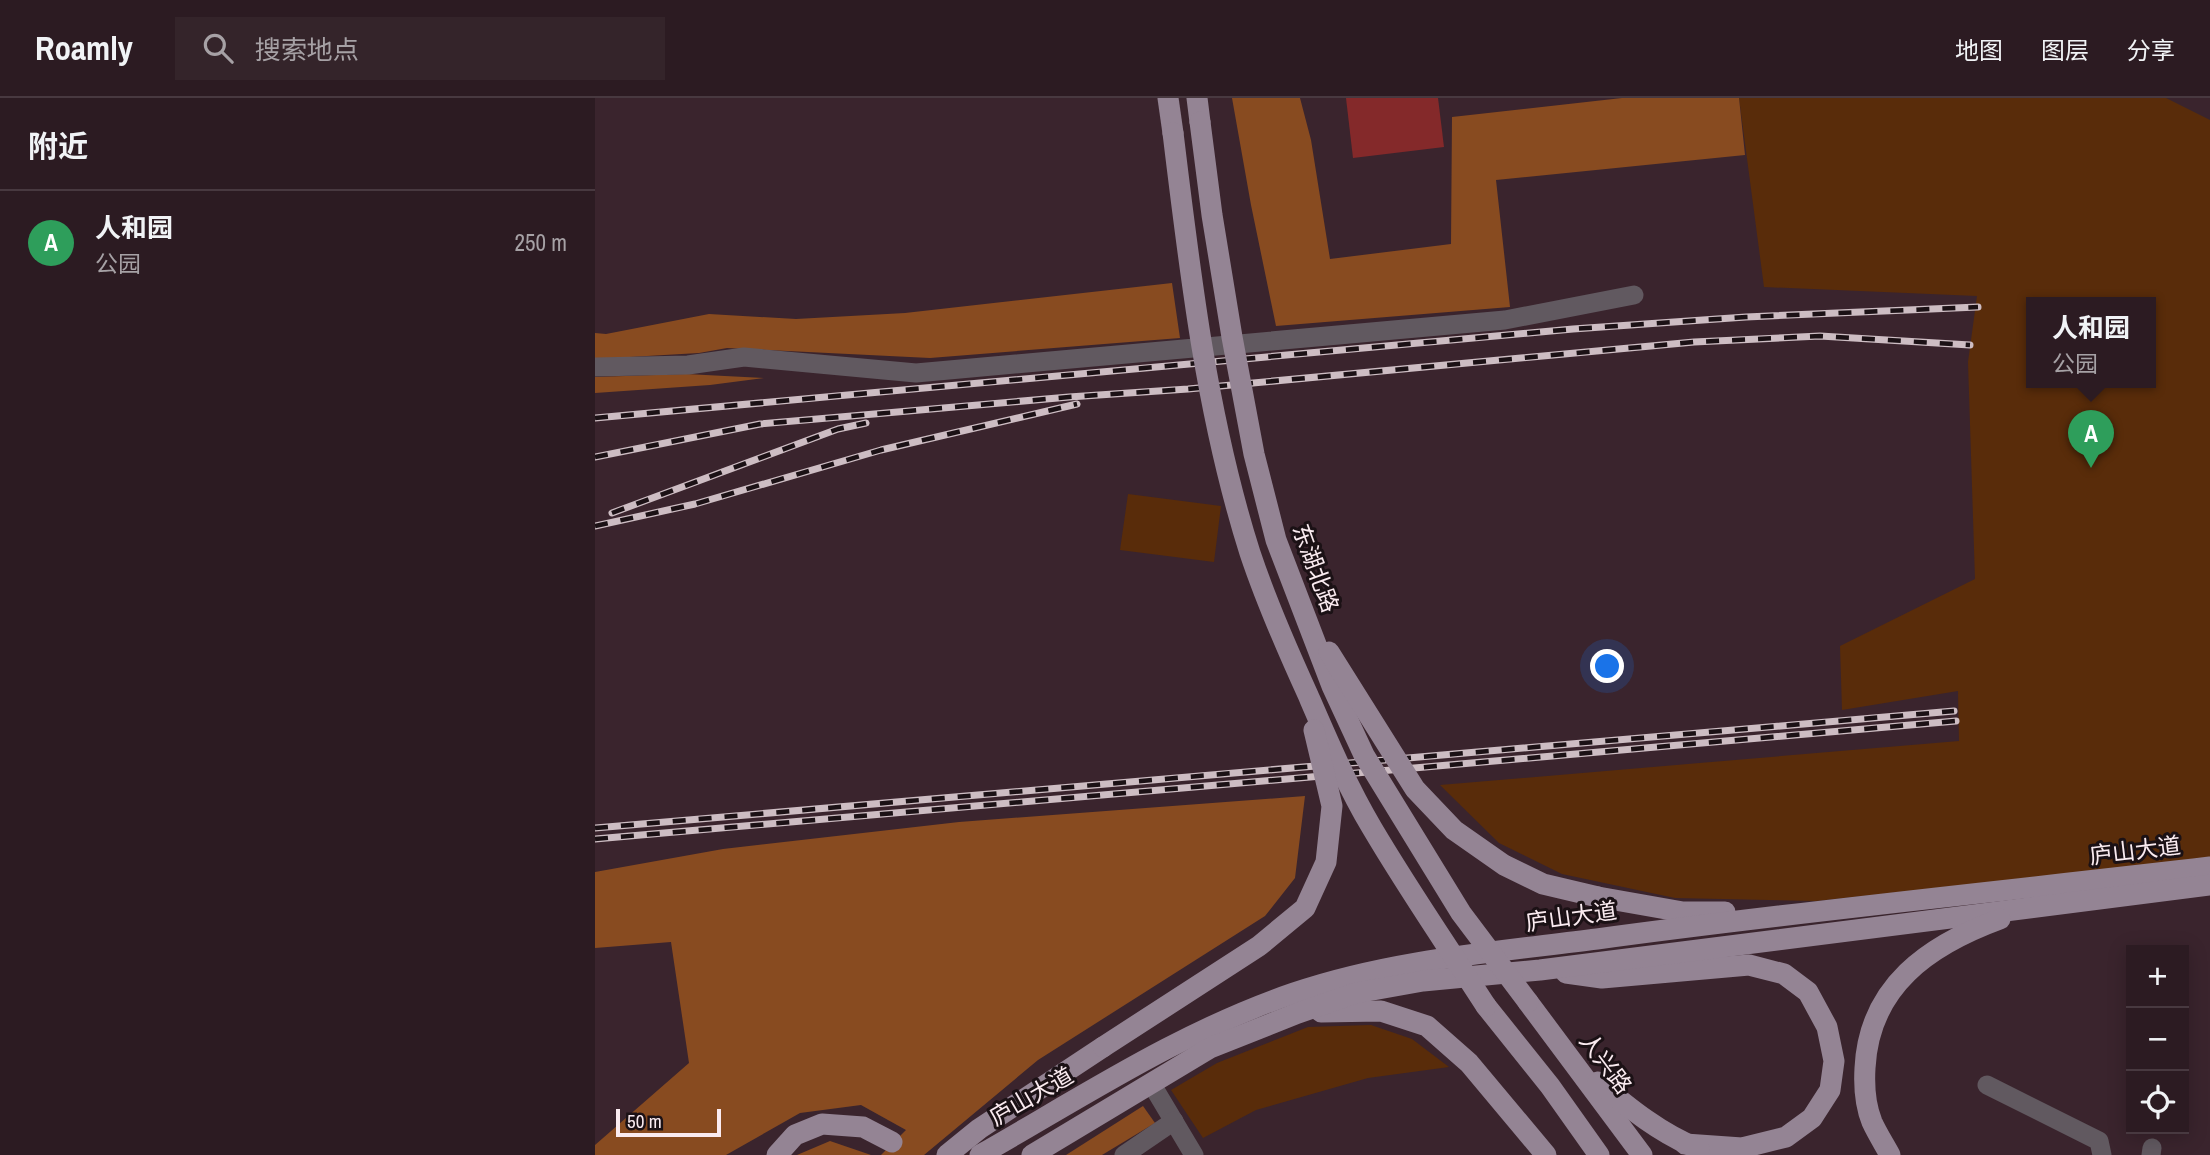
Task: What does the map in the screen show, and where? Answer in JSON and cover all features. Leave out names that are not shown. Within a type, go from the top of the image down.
[{"type":"main road","points":[[1168,98],[1213,411],[1251,555],[1304,687],[1371,827],[1486,1006],[1550,1086],[1599,1155]]},
{"type":"main road","name":"东湖北路","points":[[1197,98],[1219,256],[1254,454],[1276,540],[1332,686],[1364,755],[1461,913],[1528,1002]]},
{"type":"main road","points":[[1303,611],[1415,789],[1454,830],[1504,865],[1543,884],[1683,912],[1818,912]]},
{"type":"main road","points":[[947,1155],[979,1129],[1259,946],[1305,908],[1326,862],[1332,806],[1304,687]]},
{"type":"main road","name":"庐山大道","points":[[980,1155],[1197,1032],[1292,994],[1349,976],[1418,963],[1643,932],[2210,867]]},
{"type":"main road","name":"庐山大道","points":[[1032,1155],[1210,1048],[1356,993],[1423,981],[1540,970],[2035,905],[2210,885]]},
{"type":"main road","points":[[1889,1155],[1871,1120],[1864,1085],[1866,1044],[1883,1001],[1910,968],[1962,933],[2035,905]]},
{"type":"main road","points":[[1540,970],[1602,978],[1749,965],[1784,974],[1808,992],[1828,1027],[1834,1061],[1830,1090],[1812,1118],[1786,1137],[1742,1148],[1685,1144]]},
{"type":"main road","name":"人兴路","points":[[1528,1002],[1642,1155]]},
{"type":"main road","points":[[1298,1013],[1381,1011],[1427,1026],[1469,1063],[1546,1155]]},
{"type":"main road","points":[[1574,1063],[1640,1116],[1685,1144],[1712,1155]]},
{"type":"main road","points":[[777,1155],[795,1135],[822,1124],[863,1126],[892,1142]]},
{"type":"street","points":[[595,367],[688,365],[744,357],[916,373],[1505,320],[1634,295]]},
{"type":"street","points":[[1151,1083],[1194,1155]]},
{"type":"street","points":[[1987,1085],[2099,1141],[2102,1155]]},
{"type":"street","points":[[1124,1155],[1174,1121]]},
{"type":"street","points":[[762,1155],[795,1135]]},
{"type":"shaded area","points":[[1232,98],[1300,98],[1311,140],[1330,259],[1451,244],[1452,117],[1622,98],[1739,98],[1745,155],[1496,180],[1510,307],[1276,326]]},
{"type":"shaded area","points":[[1739,98],[2166,98],[2210,120],[2210,859],[1816,901],[1675,898],[1562,874],[1499,843],[1440,785],[1959,741],[1958,691],[1842,710],[1840,646],[1975,579],[1968,362],[1977,296],[1764,287]]},
{"type":"shaded area","points":[[1172,283],[1180,338],[930,358],[727,348],[699,353],[595,359],[595,333],[606,334],[709,314],[796,319],[905,313]]},
{"type":"shaded area","points":[[686,374],[764,378],[710,385],[595,393],[595,377]]},
{"type":"shaded area","points":[[1128,494],[1221,506],[1214,562],[1120,550]]},
{"type":"shaded area","points":[[1305,796],[1295,878],[1265,916],[1038,1060],[924,1155],[881,1155],[906,1130],[861,1105],[800,1113],[726,1155],[595,1155],[595,1145],[689,1063],[671,942],[595,948],[595,872],[723,849],[959,822]]},
{"type":"shaded area","points":[[1371,1025],[1412,1039],[1449,1067],[1368,1078],[1256,1110],[1203,1138],[1171,1090],[1217,1063],[1308,1027]]},
{"type":"shaded area","points":[[1143,1106],[1155,1123],[1102,1155],[1066,1155]]},
{"type":"shaded area","points":[[830,1141],[871,1155],[797,1155]]},
{"type":"building","points":[[1346,98],[1438,98],[1444,147],[1353,158]]},
{"type":"railway","points":[[595,418],[1573,329],[1746,317],[1978,307]]},
{"type":"railway","points":[[595,457],[760,424],[1188,389],[1694,342],[1820,336],[1970,345]]},
{"type":"railway","points":[[595,526],[695,504],[881,450],[1077,404]]},
{"type":"railway","points":[[612,513],[838,429],[866,423]]},
{"type":"railway","points":[[595,828],[1954,711]]},
{"type":"railway","points":[[595,839],[1956,721]]},
{"type":"place","name":"人和园","points":[[2091,468]]}]
